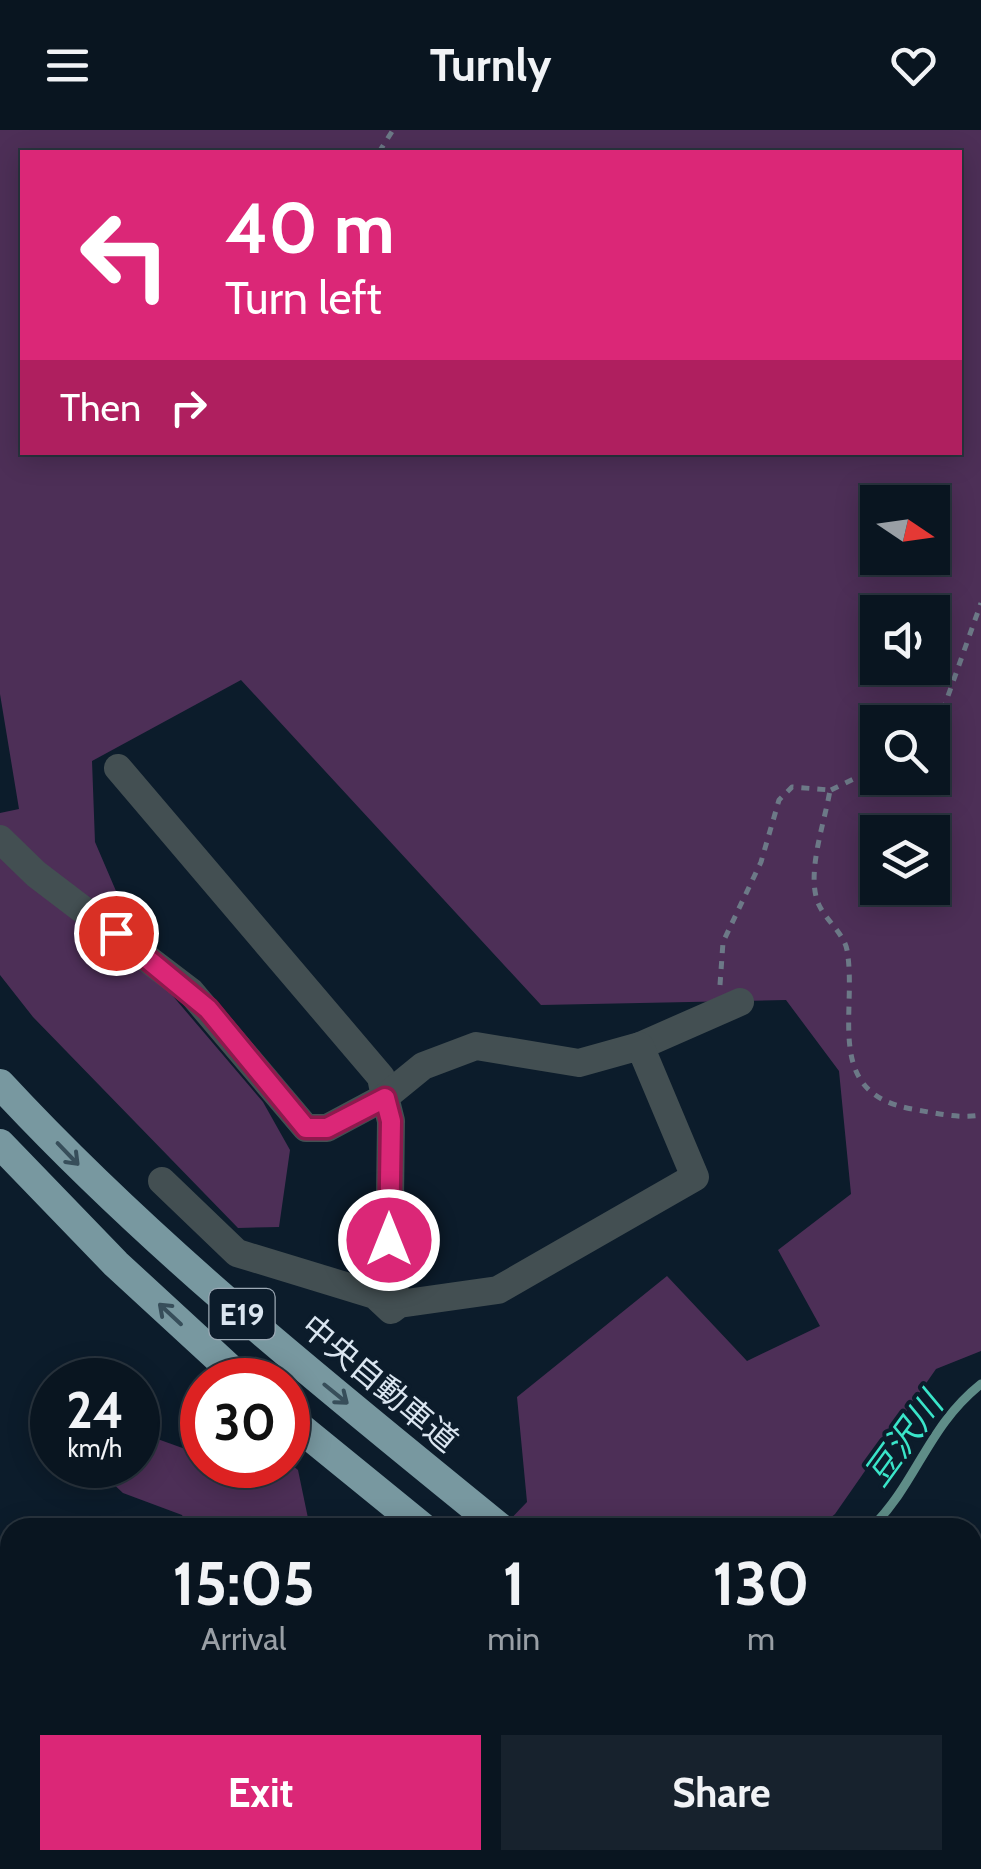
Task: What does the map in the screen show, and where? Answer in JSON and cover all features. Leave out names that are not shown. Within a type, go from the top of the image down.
[{"type":"highway","name":"中央自動車道","points":[[0,1084],[109,1197],[309,1372],[488,1518]]},
{"type":"highway","name":"E19","points":[[0,1144],[116,1264],[218,1358]]},
{"type":"highway","points":[[310,1436],[410,1518]]},
{"type":"street","points":[[118,768],[380,1077],[391,1121],[389,1273],[399,1304]]},
{"type":"street","points":[[0,838],[36,874],[191,992],[306,1128],[327,1128],[385,1098],[423,1066],[476,1046],[578,1063],[640,1046],[731,1006]]},
{"type":"street","points":[[162,1181],[237,1254],[375,1295],[391,1310],[399,1304],[498,1290],[695,1177],[640,1046]]},
{"type":"path","points":[[945,705],[981,602]]},
{"type":"path","points":[[731,1006],[719,973],[723,942],[761,862],[779,800],[792,787],[830,790],[860,776]]},
{"type":"path","points":[[830,790],[814,884],[818,903],[847,947],[852,1064],[867,1088],[891,1105],[953,1116],[981,1114]]},
{"type":"shaded area","points":[[0,130],[981,130],[981,1351],[936,1369],[830,1518],[512,1518],[527,1502],[517,1397],[667,1276],[747,1361],[820,1326],[778,1250],[851,1194],[839,1071],[786,1000],[541,1005],[241,680],[92,761],[95,842],[149,968],[263,1102],[290,1150],[279,1227],[238,1228],[33,1017],[0,975],[0,813],[19,809],[0,694]]},
{"type":"shaded area","points":[[160,1440],[180,1447],[180,1488],[302,1488],[308,1518],[184,1518],[118,1488],[160,1488]]},
{"type":"waterway","name":"豆沢川","points":[[880,1518],[948,1418],[981,1384]]},
{"type":"route","points":[[116,933],[191,992],[224,1025],[294,1118],[306,1128],[327,1128],[385,1098],[391,1121],[389,1240]]}]
